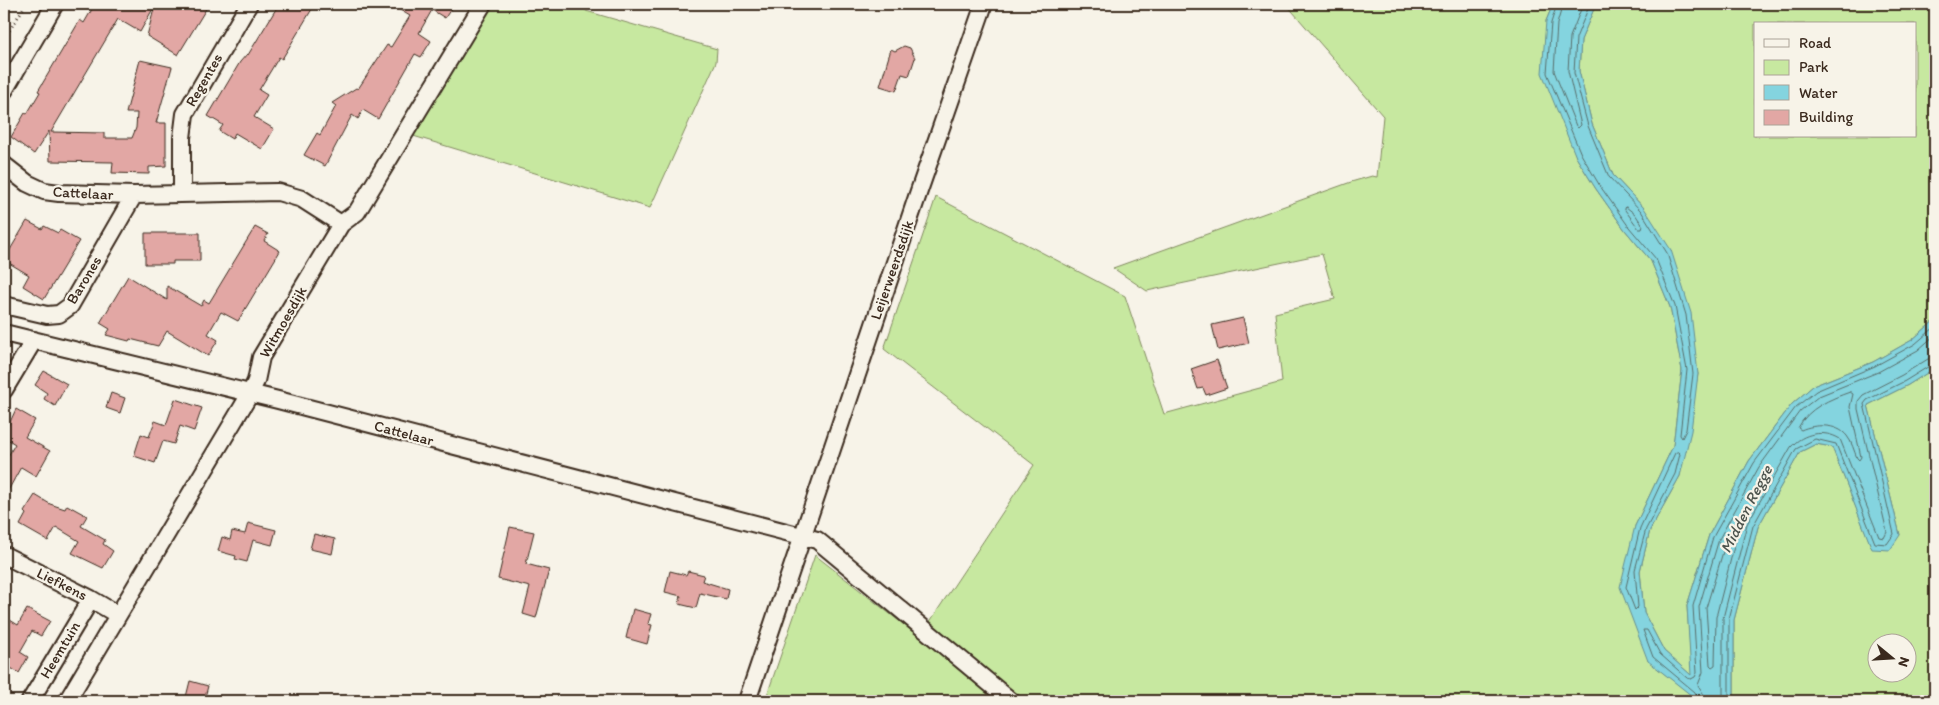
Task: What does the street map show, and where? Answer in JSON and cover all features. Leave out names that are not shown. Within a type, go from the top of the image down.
[{"type":"street","points":[[4,91],[55,4]]},
{"type":"street","name":"Regentes","points":[[182,193],[184,114],[249,4]]},
{"type":"street","name":"Witmoesdijk","points":[[67,701],[250,394],[256,381],[260,357],[341,224],[357,212],[483,4]]},
{"type":"street","name":"Leijerweerdsdijk","points":[[747,701],[906,228],[984,4]]},
{"type":"street","name":"Cattelaar","points":[[4,166],[27,183],[44,191],[59,193],[134,195],[278,192],[302,199],[341,224]]},
{"type":"street","name":"Barones","points":[[4,305],[47,315],[59,314],[70,306],[134,195]]},
{"type":"street","name":"Cattelaar","points":[[4,333],[803,536]]},
{"type":"street","points":[[4,390],[34,340]]},
{"type":"street","points":[[803,536],[817,540],[1012,701]]},
{"type":"street","name":"Liefkens","points":[[4,554],[92,599],[118,615]]},
{"type":"street","name":"Heemtuin","points":[[30,701],[92,599]]},
{"type":"path","points":[[4,39],[26,4]]},
{"type":"green space","points":[[488,4],[581,4],[586,11],[717,49],[716,62],[650,208],[410,135]]},
{"type":"green space","points":[[1286,4],[1553,4],[1546,21],[1576,157],[1625,230],[1651,261],[1670,307],[1682,370],[1673,446],[1635,526],[1648,661],[1693,696],[1693,701],[1026,701],[929,623],[1034,465],[884,349],[936,197],[1125,296],[1164,414],[1282,382],[1275,313],[1335,299],[1322,254],[1147,291],[1113,268],[1351,182],[1372,176],[1377,177],[1383,116]]},
{"type":"green space","points":[[1596,4],[1935,4],[1935,320],[1912,340],[1873,362],[1813,386],[1792,404],[1749,461],[1709,535],[1687,606],[1692,676],[1664,651],[1644,613],[1640,571],[1650,530],[1680,476],[1698,374],[1644,208],[1613,175],[1592,124],[1579,71],[1581,40]]},
{"type":"green space","points":[[1935,368],[1935,701],[1734,701],[1734,620],[1758,527],[1800,452],[1816,444],[1832,447],[1872,548],[1900,535],[1868,405],[1908,385]]},
{"type":"green space","points":[[815,555],[1001,701],[765,701]]},
{"type":"water","name":"Midden Regge","points":[[1553,4],[1596,4],[1581,40],[1579,71],[1592,124],[1613,175],[1644,208],[1671,250],[1691,313],[1698,374],[1691,431],[1680,476],[1650,530],[1640,571],[1644,613],[1664,651],[1691,675],[1687,606],[1709,535],[1749,461],[1792,404],[1813,386],[1873,362],[1912,340],[1935,320],[1935,368],[1908,385],[1868,405],[1900,535],[1890,550],[1872,549],[1832,447],[1816,444],[1800,452],[1758,527],[1734,620],[1734,701],[1693,701],[1692,696],[1648,661],[1620,587],[1635,526],[1673,446],[1682,370],[1670,307],[1651,261],[1625,230],[1576,157],[1542,73],[1546,21]]},
{"type":"building","points":[[95,4],[209,4],[178,55],[147,36],[155,5],[140,32],[118,19],[51,132],[104,133],[104,138],[132,138],[136,128],[137,113],[126,113],[140,60],[172,67],[156,123],[166,123],[166,166],[149,167],[149,174],[112,173],[113,162],[50,161],[49,131],[34,154],[11,137],[40,92],[38,91],[80,20],[84,23]]},
{"type":"building","points":[[279,4],[315,4],[282,59],[279,57],[259,90],[267,95],[254,117],[274,129],[262,149],[235,133],[232,139],[219,131],[223,125],[208,116],[240,62],[248,55]]},
{"type":"building","points":[[390,4],[454,4],[445,18],[432,10],[419,33],[431,41],[421,57],[415,54],[378,119],[363,110],[358,119],[352,115],[325,166],[304,155],[317,133],[320,135],[336,106],[332,103],[356,88],[358,89],[387,45],[391,47],[410,16]]},
{"type":"building","points":[[904,46],[910,48],[915,58],[909,76],[902,74],[896,91],[880,86],[891,49],[895,51]]},
{"type":"building","points":[[27,221],[42,229],[44,226],[58,233],[60,230],[79,241],[44,299],[23,286],[29,275],[4,260]]},
{"type":"building","points":[[255,227],[268,234],[264,241],[280,251],[238,321],[221,312],[208,334],[218,340],[208,356],[167,331],[158,346],[106,335],[110,329],[100,323],[128,276],[167,300],[167,286],[201,306],[204,300],[209,303]]},
{"type":"building","points":[[145,233],[200,233],[200,261],[173,261],[173,264],[145,264]]},
{"type":"building","points":[[1243,318],[1249,343],[1218,350],[1212,325]]},
{"type":"building","points":[[1217,360],[1227,388],[1206,395],[1203,388],[1198,389],[1191,369]]},
{"type":"building","points":[[44,371],[67,384],[55,406],[44,399],[47,393],[35,385]]},
{"type":"building","points":[[111,393],[125,398],[120,413],[106,408]]},
{"type":"building","points":[[175,399],[202,408],[194,431],[180,426],[174,444],[163,441],[155,463],[134,456],[141,434],[149,437],[155,421],[166,425]]},
{"type":"building","points":[[16,409],[35,420],[25,437],[50,451],[36,476],[21,467],[4,498],[4,463],[15,444],[4,437],[4,435]]},
{"type":"building","points":[[35,495],[50,504],[65,509],[67,505],[87,516],[81,526],[105,540],[103,544],[113,551],[103,568],[72,553],[79,541],[56,527],[48,541],[20,525],[26,514],[24,512]]},
{"type":"building","points":[[248,523],[276,530],[272,545],[253,540],[247,562],[235,559],[236,556],[218,551],[222,537],[230,540],[232,531],[245,534]]},
{"type":"building","points":[[510,527],[534,532],[526,564],[549,570],[536,618],[523,614],[530,587],[498,579]]},
{"type":"building","points":[[314,534],[335,539],[332,554],[310,549]]},
{"type":"building","points":[[670,571],[686,575],[688,571],[704,575],[702,581],[728,589],[726,599],[700,593],[696,608],[679,604],[681,596],[665,592]]},
{"type":"building","points":[[27,609],[50,621],[41,636],[32,631],[20,652],[28,657],[19,673],[4,664],[4,631],[10,620],[18,625]]},
{"type":"building","points":[[633,609],[651,614],[648,624],[652,625],[647,644],[626,638]]},
{"type":"building","points":[[190,681],[208,686],[204,701],[185,701]]}]
